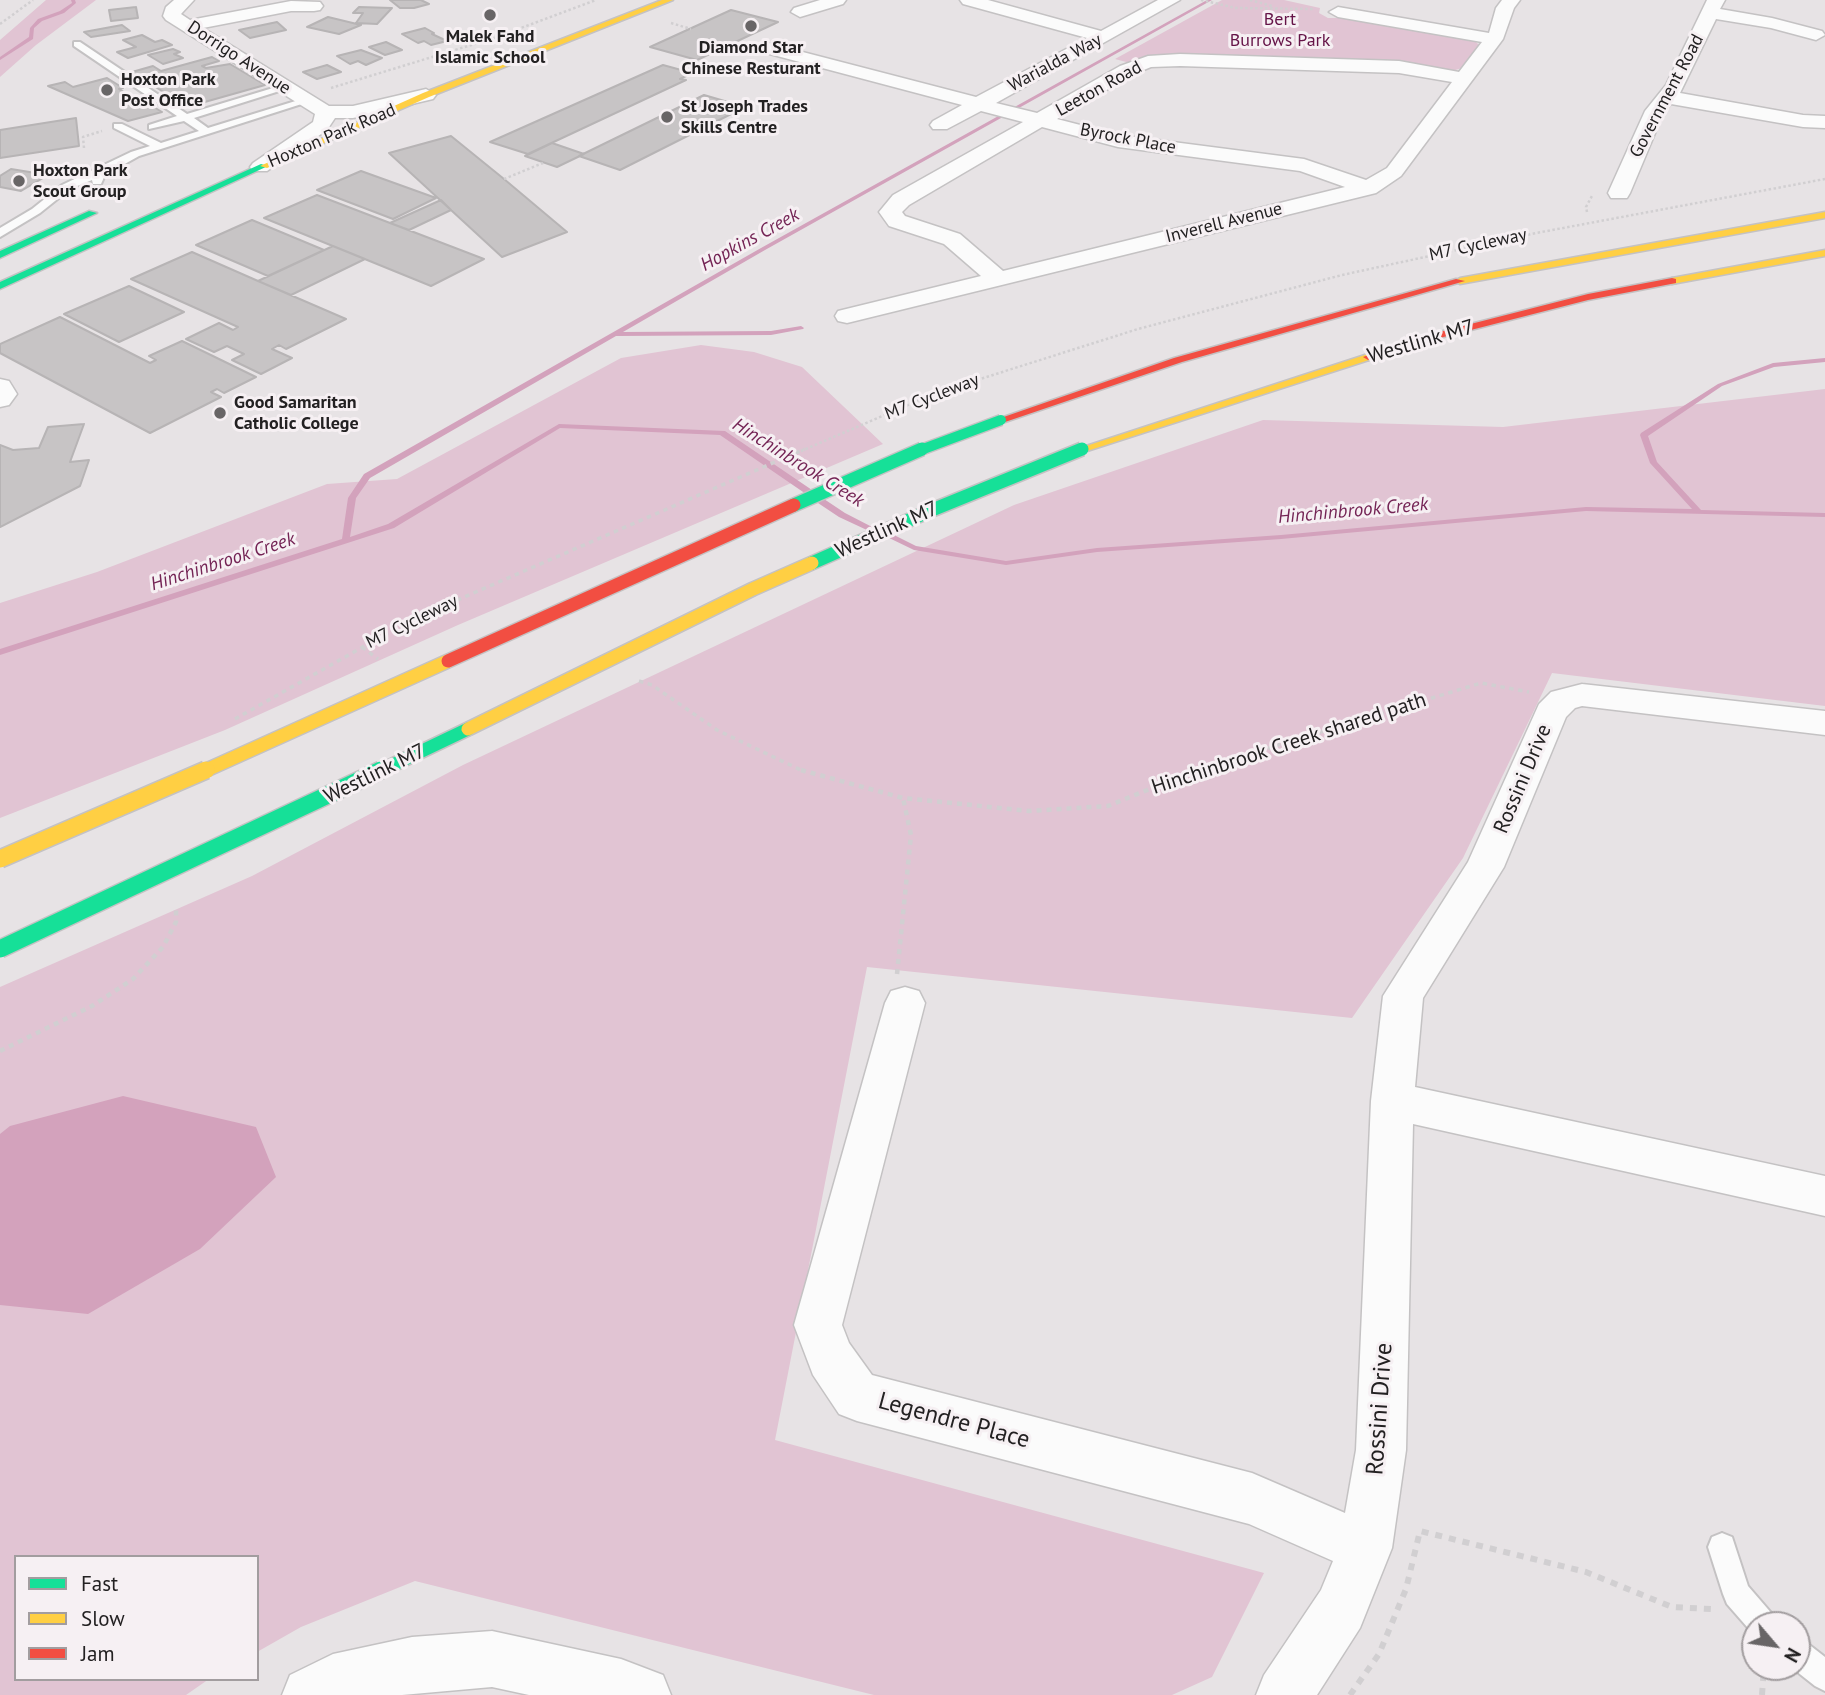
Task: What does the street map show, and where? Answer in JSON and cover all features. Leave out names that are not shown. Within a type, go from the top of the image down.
[{"type":"main road","name":"Hoxton Park Road","points":[[0,286],[260,167],[426,95],[669,0]]},
{"type":"main road","name":"Hoxton Park Road","points":[[288,128],[384,88]]},
{"type":"main road","points":[[0,859],[321,720],[647,569],[868,472],[1001,420],[1178,360],[1482,276],[1706,220],[1825,201]]},
{"type":"main road","points":[[0,255],[101,209]]},
{"type":"main road","points":[[1482,276],[1825,215]]},
{"type":"main road","name":"Westlink M7","points":[[0,949],[386,770],[753,589],[932,510],[1083,449],[1420,340],[1588,298],[1825,253]]},
{"type":"main road","points":[[1588,298],[1825,264]]},
{"type":"street","name":"Dorrigo Avenue","points":[[186,0],[175,7],[172,16],[325,112]]},
{"type":"street","points":[[800,12],[837,0]]},
{"type":"street","points":[[969,0],[1103,37]]},
{"type":"street","name":"Warialda Way","points":[[940,125],[1171,0]]},
{"type":"street","name":"Inverell Avenue","points":[[847,316],[1368,188],[1394,172],[1494,39],[1505,8],[1511,0]]},
{"type":"street","points":[[190,25],[291,6],[314,6]]},
{"type":"street","points":[[1713,7],[1816,34]]},
{"type":"street","name":"Government Road","points":[[1619,193],[1655,111],[1675,87],[1713,7]]},
{"type":"street","points":[[1338,12],[1494,39]]},
{"type":"street","name":"Byrock Place","points":[[768,48],[1118,141],[1304,165],[1368,188]]},
{"type":"street","name":"Leeton Road","points":[[997,278],[952,239],[897,221],[890,212],[901,200],[1127,70],[1148,62],[1181,60],[1399,67],[1464,79]]},
{"type":"street","points":[[260,167],[320,126],[325,119],[325,112],[353,112],[426,95]]},
{"type":"street","points":[[1667,97],[1803,121],[1825,122]]},
{"type":"street","points":[[0,387],[4,394],[0,399]]},
{"type":"street","name":"Rossini Drive","points":[[1284,1695],[1341,1609],[1366,1548],[1381,1450],[1392,1101],[1404,996],[1485,867],[1550,712],[1563,700],[1583,695],[1825,723]]},
{"type":"street","name":"Legendre Place","points":[[905,1003],[818,1325],[830,1358],[857,1396],[1252,1499],[1366,1548]]},
{"type":"street","points":[[1392,1101],[1825,1196]]},
{"type":"street","points":[[310,1695],[333,1682],[412,1665],[492,1659],[621,1687],[643,1695]]},
{"type":"lane","points":[[77,44],[206,131]]},
{"type":"lane","points":[[153,127],[287,87]]},
{"type":"lane","points":[[0,233],[36,211],[66,187],[99,177],[135,154],[306,101]]},
{"type":"lane","points":[[118,126],[159,146]]},
{"type":"lane","points":[[1722,1547],[1737,1594],[1751,1611]]},
{"type":"lane","points":[[1811,1664],[1825,1676]]},
{"type":"path","points":[[0,24],[33,0]]},
{"type":"path","points":[[323,89],[494,38],[596,0]]},
{"type":"path","points":[[1201,0],[1234,8],[1338,12]]},
{"type":"path","points":[[1234,8],[1244,5],[1248,0],[1286,8]]},
{"type":"path","points":[[504,179],[543,163]]},
{"type":"path","name":"M7 Cycleway","points":[[230,721],[409,621],[886,413],[975,380],[1138,329],[1342,275],[1479,245],[1825,179]]},
{"type":"path","name":"Hinchinbrook Creek shared path","points":[[652,685],[717,730],[812,775],[903,798],[1029,811],[1108,806],[1185,773],[1481,683],[1535,693]]},
{"type":"path","points":[[903,798],[911,835],[897,978],[905,1003]]},
{"type":"path","points":[[1350,1695],[1379,1654],[1406,1589],[1420,1531],[1586,1572],[1672,1607],[1741,1616]]},
{"type":"green space","points":[[46,0],[96,0],[36,45],[0,77],[0,40]]},
{"type":"green space","name":"Bert Burrows Park","points":[[1222,0],[1284,0],[1320,8],[1319,13],[1328,18],[1360,18],[1473,39],[1479,45],[1462,68],[1452,71],[1130,63],[1115,59]]},
{"type":"green space","points":[[701,345],[754,352],[802,367],[883,444],[458,625],[225,730],[0,818],[0,603],[97,572],[327,484],[397,479],[621,358]]},
{"type":"green space","points":[[1825,389],[1825,706],[1552,673],[1463,858],[1352,1018],[867,967],[775,1440],[1264,1573],[1212,1677],[1172,1695],[874,1695],[415,1581],[301,1627],[259,1651],[259,1555],[14,1555],[14,1681],[206,1681],[186,1695],[0,1695],[0,987],[252,876],[463,765],[1014,505],[1263,420],[1503,427]]},
{"type":"shaded area","points":[[123,1096],[256,1127],[276,1177],[200,1249],[88,1314],[0,1305],[0,1134],[10,1126]]},
{"type":"building","points":[[390,0],[421,0],[429,4],[400,8]]},
{"type":"building","points":[[136,7],[138,18],[111,21],[109,10]]},
{"type":"building","points":[[359,7],[392,8],[377,24],[356,23],[363,13],[353,13]]},
{"type":"building","points":[[731,10],[778,22],[697,60],[650,47]]},
{"type":"building","points":[[328,17],[361,25],[339,34],[307,27]]},
{"type":"building","points":[[277,22],[286,30],[250,38],[239,30]]},
{"type":"building","points":[[122,25],[130,31],[91,37],[84,32]]},
{"type":"building","points":[[425,28],[447,41],[431,45],[424,41],[418,43],[402,34]]},
{"type":"building","points":[[142,35],[155,42],[162,40],[172,45],[128,58],[117,52],[136,47],[123,40]]},
{"type":"building","points":[[386,42],[402,50],[385,55],[369,47]]},
{"type":"building","points":[[173,49],[180,52],[174,54],[183,58],[163,64],[148,55]]},
{"type":"building","points":[[361,50],[382,58],[366,65],[358,61],[350,64],[337,56]]},
{"type":"building","points":[[212,57],[219,61],[202,66],[206,68],[230,64],[265,85],[187,107],[132,72],[153,66],[161,71]]},
{"type":"building","points":[[327,65],[341,72],[317,79],[303,72]]},
{"type":"building","points":[[663,65],[692,73],[680,79],[686,80],[528,154],[490,142]]},
{"type":"building","points":[[107,78],[147,107],[152,106],[162,112],[128,121],[48,86],[65,82],[73,87]]},
{"type":"building","points":[[704,95],[745,107],[620,170],[579,156]]},
{"type":"building","points":[[76,118],[79,146],[0,158],[0,130]]},
{"type":"building","points":[[451,136],[567,232],[502,257],[389,153]]},
{"type":"building","points":[[552,143],[584,154],[557,167],[525,156]]},
{"type":"building","name":"Hoxton Park Scout Group","points":[[11,169],[48,175],[21,191],[0,187],[0,176]]},
{"type":"building","points":[[361,171],[436,198],[393,219],[317,190]]},
{"type":"building","points":[[317,195],[484,259],[431,286],[264,218]]},
{"type":"building","points":[[441,200],[451,210],[409,230],[390,223]]},
{"type":"building","points":[[252,220],[324,250],[268,276],[196,245]]},
{"type":"building","points":[[333,246],[365,259],[291,295],[258,281]]},
{"type":"building","points":[[192,252],[346,319],[286,349],[279,345],[272,349],[292,358],[261,374],[232,360],[244,354],[227,346],[214,352],[186,339],[219,323],[233,330],[238,327],[131,279]]},
{"type":"building","points":[[129,286],[184,312],[119,342],[64,314]]},
{"type":"building","points":[[60,317],[150,363],[156,360],[149,356],[182,341],[256,377],[224,393],[217,389],[211,392],[221,397],[150,433],[0,353],[0,344]]},
{"type":"building","points":[[84,424],[70,462],[89,460],[80,486],[0,527],[0,445],[13,450],[39,448],[48,427]]},
{"type":"waterway","points":[[0,59],[31,38],[32,28],[40,20],[62,12],[74,3],[73,0]]},
{"type":"waterway","name":"Hopkins Creek","points":[[346,540],[352,498],[367,476],[763,249],[1210,0]]},
{"type":"waterway","points":[[617,334],[771,333],[801,328]]},
{"type":"waterway","points":[[1699,512],[1654,463],[1644,435],[1720,385],[1773,365],[1825,360]]},
{"type":"waterway","name":"Hinchinbrook Creek","points":[[0,652],[391,526],[559,426],[722,433],[809,492]]},
{"type":"waterway","name":"Hinchinbrook Creek","points":[[821,501],[842,515],[872,529]]},
{"type":"waterway","name":"Hinchinbrook Creek","points":[[889,536],[914,548],[1006,563],[1097,550],[1281,537],[1586,509],[1699,512]]},
{"type":"waterway","name":"Hinchinbrook Creek","points":[[1699,512],[1825,515]]},
{"type":"traffic: fast","points":[[0,286],[264,166]]},
{"type":"traffic: fast","points":[[0,255],[92,213]]},
{"type":"traffic: fast","points":[[794,505],[905,456],[1001,420]]},
{"type":"traffic: fast","points":[[812,563],[932,510],[1083,449]]},
{"type":"traffic: fast","points":[[0,949],[468,729]]},
{"type":"traffic: slow","points":[[264,166],[426,95],[669,0]]},
{"type":"traffic: slow","points":[[1460,281],[1825,215]]},
{"type":"traffic: slow","points":[[1672,281],[1825,253]]},
{"type":"traffic: slow","points":[[1083,449],[1368,357]]},
{"type":"traffic: slow","points":[[468,729],[753,589],[812,563]]},
{"type":"traffic: slow","points":[[0,859],[321,720],[448,661]]},
{"type":"traffic: jam","points":[[1001,420],[1178,360],[1460,281]]},
{"type":"traffic: jam","points":[[1368,357],[1420,340],[1588,297],[1672,281]]},
{"type":"traffic: jam","points":[[448,661],[794,505]]},
{"type":"place","name":"Malek Fahd Islamic School","points":[[490,15]]},
{"type":"place","name":"Diamond Star Chinese Resturant","points":[[751,26]]},
{"type":"place","name":"Hoxton Park Post Office","points":[[107,90]]},
{"type":"place","name":"St Joseph Trades Skills Centre","points":[[667,117]]},
{"type":"place","name":"Hoxton Park Scout Group","points":[[19,181]]},
{"type":"place","name":"Good Samaritan Catholic College","points":[[220,413]]}]
